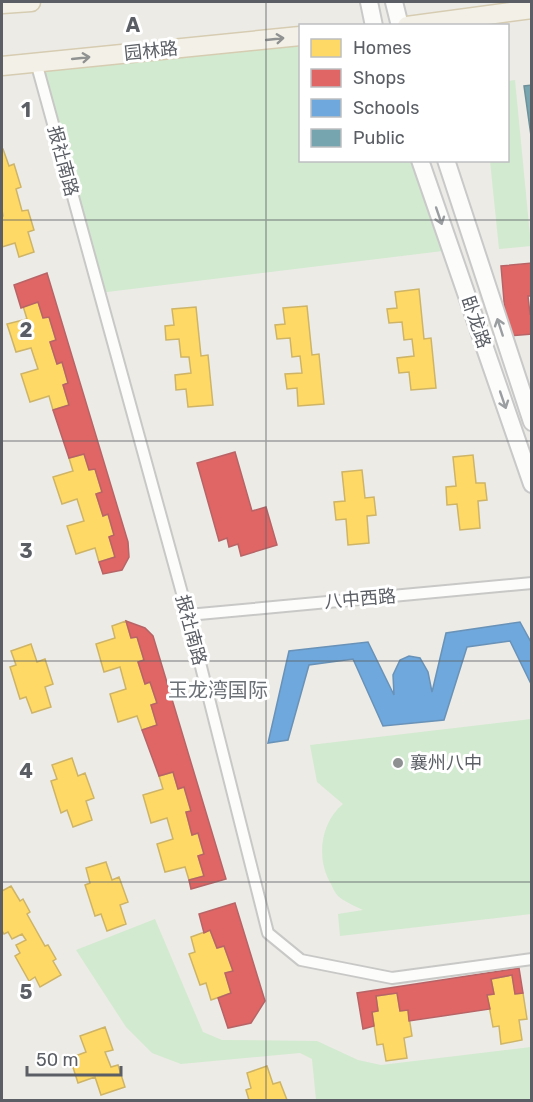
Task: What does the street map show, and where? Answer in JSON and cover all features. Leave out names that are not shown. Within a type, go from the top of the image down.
[{"type":"main road","points":[[2,4],[31,2]]},
{"type":"main road","points":[[369,2],[374,24]]},
{"type":"main road","points":[[394,2],[400,24]]},
{"type":"main road","points":[[422,24],[531,9]]},
{"type":"main road","name":"园林路","points":[[2,66],[299,36]]},
{"type":"main road","name":"卧龙路","points":[[421,162],[531,484]]},
{"type":"main road","name":"卧龙路","points":[[447,162],[531,422]]},
{"type":"street","name":"报社南路","points":[[36,62],[188,615],[268,933],[301,960],[392,978],[531,959]]},
{"type":"street","name":"八中西路","points":[[188,615],[531,584]]},
{"type":"green space","points":[[299,36],[299,162],[420,162],[451,250],[99,293],[36,62]]},
{"type":"green space","points":[[515,80],[531,246],[499,249],[490,162],[509,162],[509,81]]},
{"type":"green space","points":[[531,719],[531,914],[340,936],[338,914],[363,910],[338,896],[326,874],[322,853],[325,831],[335,812],[343,804],[317,782],[310,745]]},
{"type":"green space","points":[[155,919],[203,1032],[222,1040],[317,1041],[358,1060],[381,1065],[531,1047],[531,1100],[316,1100],[312,1059],[300,1053],[181,1064],[152,1053],[126,1027],[76,950]]},
{"type":"building: Homes","points":[[2,149],[9,166],[14,164],[21,187],[16,189],[22,211],[28,210],[34,230],[28,232],[34,252],[19,257],[15,243],[2,247]]},
{"type":"building: Homes","points":[[419,289],[424,339],[431,338],[436,388],[411,390],[409,372],[399,373],[397,358],[414,356],[412,339],[404,340],[402,322],[389,323],[387,309],[397,308],[395,292]]},
{"type":"building: Homes","points":[[38,302],[43,318],[49,317],[56,340],[50,342],[57,364],[62,362],[68,383],[63,385],[69,405],[53,410],[49,396],[30,402],[21,374],[38,369],[31,348],[16,352],[7,324],[27,319],[23,306]]},
{"type":"building: Homes","points":[[307,306],[312,355],[319,354],[324,404],[298,406],[297,388],[287,389],[285,374],[302,373],[300,356],[292,357],[290,338],[277,339],[275,325],[285,324],[283,308]]},
{"type":"building: Homes","points":[[196,307],[201,356],[208,355],[213,405],[188,407],[186,389],[176,390],[175,375],[191,373],[189,357],[181,357],[179,339],[166,340],[165,326],[174,325],[172,309]]},
{"type":"building: Homes","points":[[84,454],[89,470],[95,469],[102,492],[96,494],[103,516],[108,514],[114,535],[109,537],[115,557],[99,562],[95,548],[76,554],[67,526],[84,521],[77,499],[62,504],[53,477],[73,471],[69,458]]},
{"type":"building: Homes","points":[[473,455],[476,483],[485,483],[487,500],[478,501],[480,528],[460,530],[457,504],[447,505],[446,487],[456,486],[453,457]]},
{"type":"building: Homes","points":[[362,470],[365,498],[374,497],[376,515],[367,516],[369,543],[348,545],[346,519],[336,520],[334,502],[345,501],[342,472]]},
{"type":"building: Homes","points":[[126,621],[131,638],[137,637],[144,660],[138,662],[145,684],[150,682],[157,703],[151,705],[157,725],[142,730],[137,716],[118,722],[110,694],[126,689],[120,667],[104,672],[96,644],[115,638],[112,626]]},
{"type":"building: Homes","points":[[31,644],[37,662],[45,659],[53,684],[45,687],[51,707],[32,713],[26,697],[20,699],[10,667],[16,665],[11,651]]},
{"type":"building: Homes","points":[[72,758],[78,776],[85,773],[94,798],[86,801],[92,820],[73,827],[67,810],[61,813],[51,781],[57,779],[52,765]]},
{"type":"building: Homes","points":[[173,772],[178,789],[184,787],[191,811],[186,812],[192,835],[198,833],[204,854],[198,856],[204,876],[189,880],[185,867],[165,872],[157,844],[173,839],[167,818],[151,823],[143,795],[163,789],[159,776]]},
{"type":"building: Homes","points":[[106,862],[112,880],[119,877],[128,902],[120,905],[126,924],[107,931],[101,914],[95,916],[85,885],[90,883],[86,868]]},
{"type":"building: Homes","points":[[11,886],[20,901],[23,899],[30,912],[27,914],[45,946],[48,945],[56,959],[53,961],[61,975],[40,987],[35,977],[29,981],[15,956],[20,953],[16,945],[26,940],[22,934],[12,939],[8,932],[4,934],[2,931],[2,891]]},
{"type":"building: Homes","points":[[210,930],[217,948],[224,946],[233,971],[225,973],[231,993],[211,1000],[206,983],[200,985],[189,954],[195,952],[191,937]]},
{"type":"building: Homes","points":[[512,975],[515,994],[523,993],[527,1019],[519,1020],[522,1040],[501,1044],[499,1026],[493,1027],[487,995],[494,994],[491,979]]},
{"type":"building: Homes","points":[[397,993],[400,1011],[408,1010],[412,1036],[404,1038],[407,1058],[386,1061],[383,1044],[377,1045],[372,1012],[378,1011],[376,996]]},
{"type":"building: Homes","points":[[105,1027],[113,1050],[105,1052],[111,1067],[118,1065],[125,1087],[101,1095],[95,1077],[78,1083],[70,1058],[86,1052],[80,1036]]},
{"type":"building: Homes","points":[[267,1066],[273,1084],[280,1082],[287,1100],[249,1100],[246,1090],[251,1088],[247,1073]]},
{"type":"building: Shops","points":[[532,263],[532,296],[528,296],[530,314],[532,314],[532,334],[507,336],[501,266]]},
{"type":"building: Shops","points":[[47,273],[128,542],[129,557],[122,570],[103,574],[99,562],[115,557],[109,537],[114,535],[108,514],[103,516],[96,494],[102,492],[95,469],[89,470],[84,454],[69,458],[53,410],[69,405],[63,385],[68,383],[62,362],[57,364],[50,342],[56,340],[49,317],[43,318],[38,302],[21,308],[14,285]]},
{"type":"building: Shops","points":[[235,452],[252,511],[266,507],[277,545],[241,556],[238,544],[229,547],[227,538],[219,541],[197,463]]},
{"type":"building: Shops","points":[[126,621],[145,628],[153,636],[226,879],[191,889],[189,880],[204,876],[198,856],[204,854],[198,833],[192,835],[186,812],[191,811],[184,787],[178,789],[173,772],[159,776],[142,730],[157,725],[151,705],[157,703],[150,682],[145,684],[138,662],[144,660],[137,637],[131,638]]},
{"type":"building: Shops","points":[[235,903],[265,1001],[251,1023],[228,1028],[218,998],[231,993],[225,973],[233,971],[224,946],[217,948],[210,930],[204,933],[199,914]]},
{"type":"building: Shops","points":[[519,968],[523,993],[515,994],[512,975],[491,979],[494,994],[487,995],[490,1009],[409,1021],[408,1010],[400,1011],[397,993],[376,996],[378,1011],[372,1012],[374,1026],[363,1029],[357,993]]},
{"type":"building: Schools","points":[[520,622],[532,644],[532,686],[510,641],[467,647],[444,720],[383,726],[353,659],[309,665],[288,740],[268,743],[289,651],[368,642],[394,695],[393,675],[400,660],[409,656],[420,658],[428,672],[432,692],[446,633]]},
{"type":"building: Public","points":[[532,85],[532,143],[524,86]]},
{"type":"place","name":"襄州八中","points":[[398,763]]},
{"type":"district","name":"玉龙湾国际","points":[[218,690]]}]
